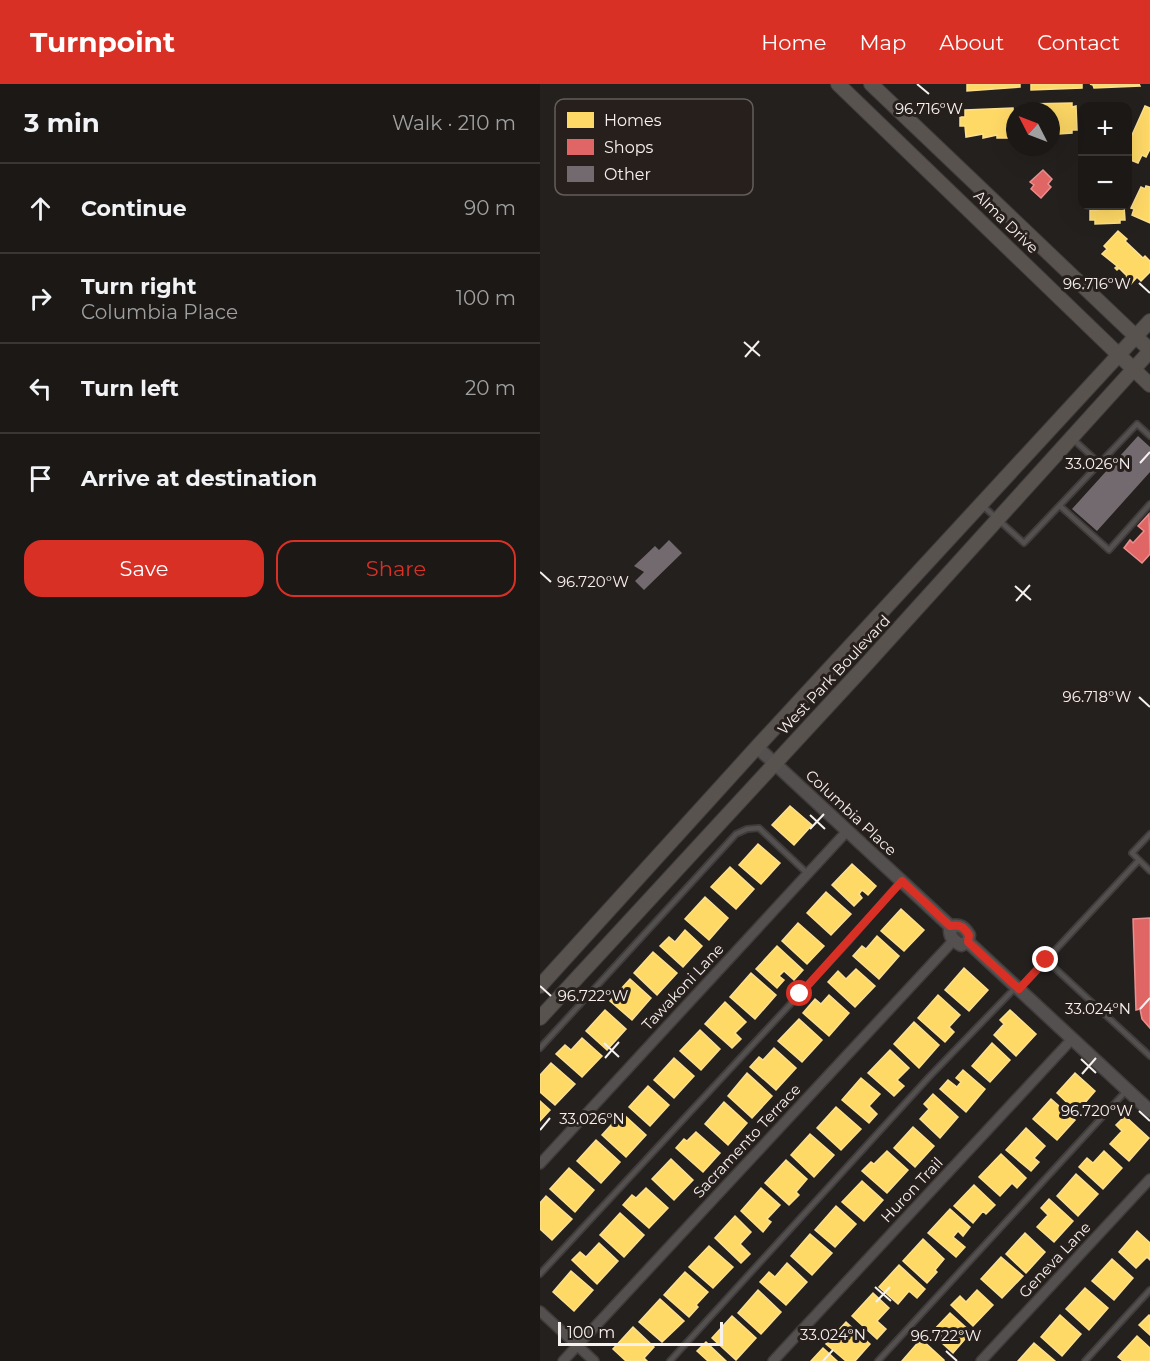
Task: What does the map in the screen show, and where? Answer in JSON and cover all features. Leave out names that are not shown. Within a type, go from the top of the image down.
[{"type":"main road","name":"Alma Drive","points":[[838,84],[1150,385]]},
{"type":"main road","name":"Alma Drive","points":[[871,84],[1150,351]]},
{"type":"main road","points":[[938,180],[953,163]]},
{"type":"main road","name":"West Park Boulevard","points":[[540,986],[1150,321]]},
{"type":"main road","name":"West Park Boulevard","points":[[540,1018],[1150,351]]},
{"type":"street","name":"Columbia Place","points":[[757,747],[950,926],[957,925],[965,928],[969,935],[968,942],[1150,1111]]},
{"type":"street","name":"Tawakoni Lane","points":[[540,1164],[848,830]]},
{"type":"street","points":[[950,926],[949,934],[953,941],[961,945],[968,942]]},
{"type":"street","name":"Sacramento Terrace","points":[[563,1361],[953,941]]},
{"type":"street","name":"Huron Trail","points":[[773,1361],[1072,1039]]},
{"type":"street","name":"Geneva Lane","points":[[981,1361],[1150,1179]]},
{"type":"street","points":[[540,1311],[594,1361]]},
{"type":"lane","points":[[981,504],[1024,543],[1137,424],[1150,436]]},
{"type":"lane","points":[[1072,438],[1100,464]]},
{"type":"lane","points":[[1060,506],[1109,550],[1150,504]]},
{"type":"lane","points":[[540,1048],[736,834],[747,829],[759,828],[808,874]]},
{"type":"lane","points":[[1150,834],[1132,854],[1150,870]]},
{"type":"lane","points":[[670,1361],[929,1077],[1046,960],[1139,860]]},
{"type":"lane","points":[[540,1274],[902,881]]},
{"type":"lane","points":[[1046,960],[1150,1056]]},
{"type":"lane","points":[[878,1361],[1127,1090]]},
{"type":"lane","points":[[1084,1361],[1150,1290]]},
{"type":"building: Homes","points":[[967,84],[1020,84],[1020,87],[967,91]]},
{"type":"building: Homes","points":[[1031,84],[1082,84],[1082,88],[1031,90]]},
{"type":"building: Homes","points":[[1090,84],[1139,84],[1140,86],[1094,88]]},
{"type":"building: Homes","points":[[1060,103],[1072,103],[1072,107],[1076,106],[1077,130],[1072,130],[1072,133],[1060,134]]},
{"type":"building: Homes","points":[[1145,106],[1150,108],[1150,149],[1146,157],[1142,155],[1138,163],[1132,161],[1132,135]]},
{"type":"building: Homes","points":[[1006,108],[1006,138],[997,138],[997,135],[983,138],[983,134],[966,137],[965,126],[960,126],[960,117],[965,117],[965,110]]},
{"type":"building: Homes","points":[[1146,186],[1150,187],[1150,223],[1132,215],[1134,209],[1132,206],[1141,187],[1145,189]]},
{"type":"building: Homes","points":[[1090,210],[1124,210],[1125,220],[1120,220],[1120,223],[1095,224],[1095,220],[1090,220]]},
{"type":"building: Homes","points":[[1118,231],[1143,258],[1145,256],[1150,261],[1150,272],[1141,281],[1137,277],[1131,284],[1125,278],[1127,276],[1119,268],[1117,270],[1115,268],[1117,266],[1102,254],[1107,249],[1104,246]]},
{"type":"building: Homes","points":[[790,806],[812,825],[794,845],[772,825]]},
{"type":"building: Homes","points":[[758,844],[780,863],[761,884],[739,865]]},
{"type":"building: Homes","points":[[852,864],[876,886],[868,895],[862,890],[859,894],[862,898],[854,906],[832,885]]},
{"type":"building: Homes","points":[[730,867],[754,889],[736,909],[711,887]]},
{"type":"building: Homes","points":[[826,892],[851,914],[831,935],[807,913]]},
{"type":"building: Homes","points":[[705,897],[728,918],[709,940],[685,919]]},
{"type":"building: Homes","points":[[901,909],[924,930],[904,951],[881,931]]},
{"type":"building: Homes","points":[[798,923],[824,946],[807,964],[782,941]]},
{"type":"building: Homes","points":[[685,930],[702,946],[683,967],[660,946],[669,937],[675,942]]},
{"type":"building: Homes","points":[[877,936],[899,956],[879,979],[853,956],[862,946],[866,949]]},
{"type":"building: Homes","points":[[777,946],[803,970],[794,980],[784,971],[779,976],[784,980],[777,988],[756,969]]},
{"type":"building: Homes","points":[[653,952],[677,973],[657,995],[634,973]]},
{"type":"building: Homes","points":[[964,968],[988,990],[969,1011],[945,990]]},
{"type":"building: Homes","points":[[856,969],[875,986],[855,1007],[828,982],[838,971],[846,979]]},
{"type":"building: Homes","points":[[751,973],[776,995],[755,1019],[730,997]]},
{"type":"building: Homes","points":[[630,979],[651,998],[632,1020],[610,1001]]},
{"type":"building: Homes","points":[[829,995],[849,1013],[829,1036],[803,1013],[815,999],[821,1004]]},
{"type":"building: Homes","points":[[938,995],[960,1015],[949,1027],[954,1032],[945,1042],[918,1018]]},
{"type":"building: Homes","points":[[725,1002],[746,1022],[735,1033],[741,1039],[732,1048],[705,1024]]},
{"type":"building: Homes","points":[[605,1010],[626,1029],[607,1050],[586,1031]]},
{"type":"building: Homes","points":[[1010,1010],[1036,1034],[1016,1056],[994,1035],[1004,1024],[1000,1020]]},
{"type":"building: Homes","points":[[799,1019],[822,1040],[802,1062],[778,1041]]},
{"type":"building: Homes","points":[[914,1022],[939,1045],[919,1068],[894,1044]]},
{"type":"building: Homes","points":[[700,1030],[720,1049],[701,1070],[680,1051]]},
{"type":"building: Homes","points":[[582,1038],[602,1056],[582,1077],[556,1054],[565,1045],[571,1050]]},
{"type":"building: Homes","points":[[992,1043],[1010,1060],[990,1082],[972,1066]]},
{"type":"building: Homes","points":[[774,1048],[796,1068],[776,1090],[750,1067],[759,1057],[763,1060]]},
{"type":"building: Homes","points":[[890,1050],[909,1068],[897,1080],[904,1086],[894,1096],[868,1073]]},
{"type":"building: Homes","points":[[674,1058],[694,1076],[674,1098],[654,1080]]},
{"type":"building: Homes","points":[[551,1063],[575,1084],[555,1105],[540,1092],[540,1075]]},
{"type":"building: Homes","points":[[963,1070],[985,1089],[966,1112],[940,1089],[948,1080],[957,1087],[961,1082],[956,1078]]},
{"type":"building: Homes","points":[[747,1073],[772,1096],[752,1118],[728,1096]]},
{"type":"building: Homes","points":[[1075,1073],[1095,1091],[1077,1112],[1057,1093]]},
{"type":"building: Homes","points":[[861,1078],[880,1094],[869,1106],[877,1114],[869,1123],[842,1100]]},
{"type":"building: Homes","points":[[648,1086],[669,1105],[650,1126],[629,1107]]},
{"type":"building: Homes","points":[[933,1094],[958,1117],[940,1138],[920,1119],[929,1109],[924,1104]]},
{"type":"building: Homes","points":[[1051,1099],[1075,1120],[1057,1140],[1033,1119]]},
{"type":"building: Homes","points":[[540,1101],[550,1110],[540,1121]]},
{"type":"building: Homes","points":[[724,1102],[747,1123],[728,1145],[705,1124]]},
{"type":"building: Homes","points":[[836,1107],[861,1129],[841,1150],[817,1128]]},
{"type":"building: Homes","points":[[622,1113],[646,1135],[626,1157],[602,1135]]},
{"type":"building: Homes","points":[[1125,1116],[1149,1138],[1129,1161],[1110,1144],[1122,1131],[1116,1125]]},
{"type":"building: Homes","points":[[913,1127],[934,1146],[915,1167],[894,1148]]},
{"type":"building: Homes","points":[[1026,1128],[1045,1146],[1034,1158],[1039,1162],[1031,1171],[1006,1150]]},
{"type":"building: Homes","points":[[696,1132],[720,1153],[703,1172],[676,1148],[684,1139],[687,1141]]},
{"type":"building: Homes","points":[[810,1134],[834,1155],[814,1177],[791,1155]]},
{"type":"building: Homes","points":[[596,1140],[620,1162],[601,1183],[577,1161]]},
{"type":"building: Homes","points":[[887,1151],[908,1170],[887,1193],[862,1171],[871,1162],[874,1164]]},
{"type":"building: Homes","points":[[1104,1151],[1122,1168],[1103,1189],[1079,1167],[1087,1158],[1093,1163]]},
{"type":"building: Homes","points":[[1001,1154],[1026,1178],[1017,1188],[1012,1183],[1000,1196],[979,1177]]},
{"type":"building: Homes","points":[[671,1159],[693,1180],[674,1200],[652,1179]]},
{"type":"building: Homes","points":[[786,1160],[807,1179],[796,1192],[799,1195],[789,1205],[765,1183]]},
{"type":"building: Homes","points":[[569,1168],[594,1190],[575,1212],[550,1189]]},
{"type":"building: Homes","points":[[1076,1174],[1098,1194],[1078,1216],[1057,1196]]},
{"type":"building: Homes","points":[[862,1181],[883,1200],[864,1221],[842,1202]]},
{"type":"building: Homes","points":[[974,1185],[995,1205],[986,1214],[983,1211],[973,1223],[954,1206]]},
{"type":"building: Homes","points":[[646,1188],[668,1208],[649,1228],[623,1205],[632,1195],[636,1198]]},
{"type":"building: Homes","points":[[761,1188],[780,1205],[767,1219],[771,1222],[763,1232],[741,1211]]},
{"type":"building: Homes","points":[[546,1196],[572,1219],[552,1240],[540,1229],[540,1203]]},
{"type":"building: Homes","points":[[1049,1199],[1073,1221],[1054,1242],[1037,1227],[1048,1215],[1041,1208]]},
{"type":"building: Homes","points":[[836,1206],[856,1224],[835,1247],[815,1230]]},
{"type":"building: Homes","points":[[950,1209],[970,1227],[963,1236],[958,1231],[953,1237],[965,1247],[956,1257],[928,1233]]},
{"type":"building: Homes","points":[[620,1213],[644,1235],[624,1257],[600,1235]]},
{"type":"building: Homes","points":[[735,1216],[751,1232],[740,1244],[750,1254],[741,1263],[715,1238]]},
{"type":"building: Homes","points":[[1137,1231],[1150,1243],[1150,1260],[1147,1257],[1136,1268],[1119,1252]]},
{"type":"building: Homes","points":[[1025,1233],[1045,1252],[1026,1273],[1006,1254]]},
{"type":"building: Homes","points":[[810,1234],[832,1253],[812,1275],[791,1256]]},
{"type":"building: Homes","points":[[923,1239],[944,1259],[935,1270],[937,1272],[927,1283],[903,1261]]},
{"type":"building: Homes","points":[[599,1243],[618,1261],[597,1284],[572,1260],[580,1252],[586,1257]]},
{"type":"building: Homes","points":[[709,1246],[733,1267],[713,1288],[689,1267]]},
{"type":"building: Homes","points":[[1001,1257],[1023,1276],[1002,1298],[981,1279]]},
{"type":"building: Homes","points":[[1112,1259],[1133,1278],[1114,1300],[1092,1281]]},
{"type":"building: Homes","points":[[787,1263],[807,1282],[786,1305],[760,1282],[769,1272],[775,1277]]},
{"type":"building: Homes","points":[[899,1265],[925,1289],[917,1298],[909,1291],[898,1304],[879,1287]]},
{"type":"building: Homes","points":[[571,1271],[593,1290],[574,1311],[553,1292]]},
{"type":"building: Homes","points":[[685,1272],[708,1292],[689,1317],[664,1295]]},
{"type":"building: Homes","points":[[1085,1288],[1108,1308],[1089,1330],[1066,1309]]},
{"type":"building: Homes","points":[[758,1290],[781,1312],[761,1334],[738,1313]]},
{"type":"building: Homes","points":[[977,1290],[993,1305],[973,1326],[951,1305],[960,1296],[966,1302]]},
{"type":"building: Homes","points":[[873,1293],[889,1308],[877,1321],[886,1329],[877,1339],[852,1316]]},
{"type":"building: Homes","points":[[660,1299],[684,1321],[662,1342],[639,1322]]},
{"type":"building: Homes","points":[[950,1313],[971,1332],[953,1353],[931,1333]]},
{"type":"building: Homes","points":[[1060,1315],[1081,1334],[1062,1356],[1041,1337]]},
{"type":"building: Homes","points":[[732,1316],[756,1338],[736,1360],[712,1338]]},
{"type":"building: Homes","points":[[1150,1316],[1150,1335],[1139,1325]]},
{"type":"building: Homes","points":[[846,1322],[870,1344],[855,1361],[846,1361],[826,1344]]},
{"type":"building: Homes","points":[[633,1327],[654,1347],[644,1358],[647,1361],[626,1361],[613,1349]]},
{"type":"building: Homes","points":[[1137,1336],[1150,1348],[1150,1361],[1123,1361],[1118,1357]]},
{"type":"building: Homes","points":[[921,1339],[944,1360],[944,1361],[902,1361]]},
{"type":"building: Homes","points":[[706,1342],[726,1361],[708,1361],[697,1351]]},
{"type":"building: Homes","points":[[1034,1343],[1055,1361],[1018,1361]]},
{"type":"building: Homes","points":[[823,1348],[837,1361],[811,1361]]},
{"type":"building: Shops","points":[[1043,170],[1052,179],[1048,184],[1051,187],[1041,198],[1031,189],[1034,185],[1030,182]]},
{"type":"building: Shops","points":[[1149,514],[1150,554],[1142,563],[1124,548],[1130,540],[1133,543],[1144,531],[1138,526]]},
{"type":"building: Shops","points":[[1150,918],[1150,1028],[1142,1019],[1140,1009],[1136,1010],[1133,919]]},
{"type":"building: Other","points":[[1138,436],[1150,447],[1150,472],[1097,531],[1072,509]]},
{"type":"building: Other","points":[[669,540],[682,553],[644,590],[635,581],[644,572],[634,566],[655,546],[659,550]]},
{"type":"route","points":[[800,994],[902,881],[950,926],[957,925],[965,928],[969,935],[968,942],[1019,989],[1046,960]]}]
